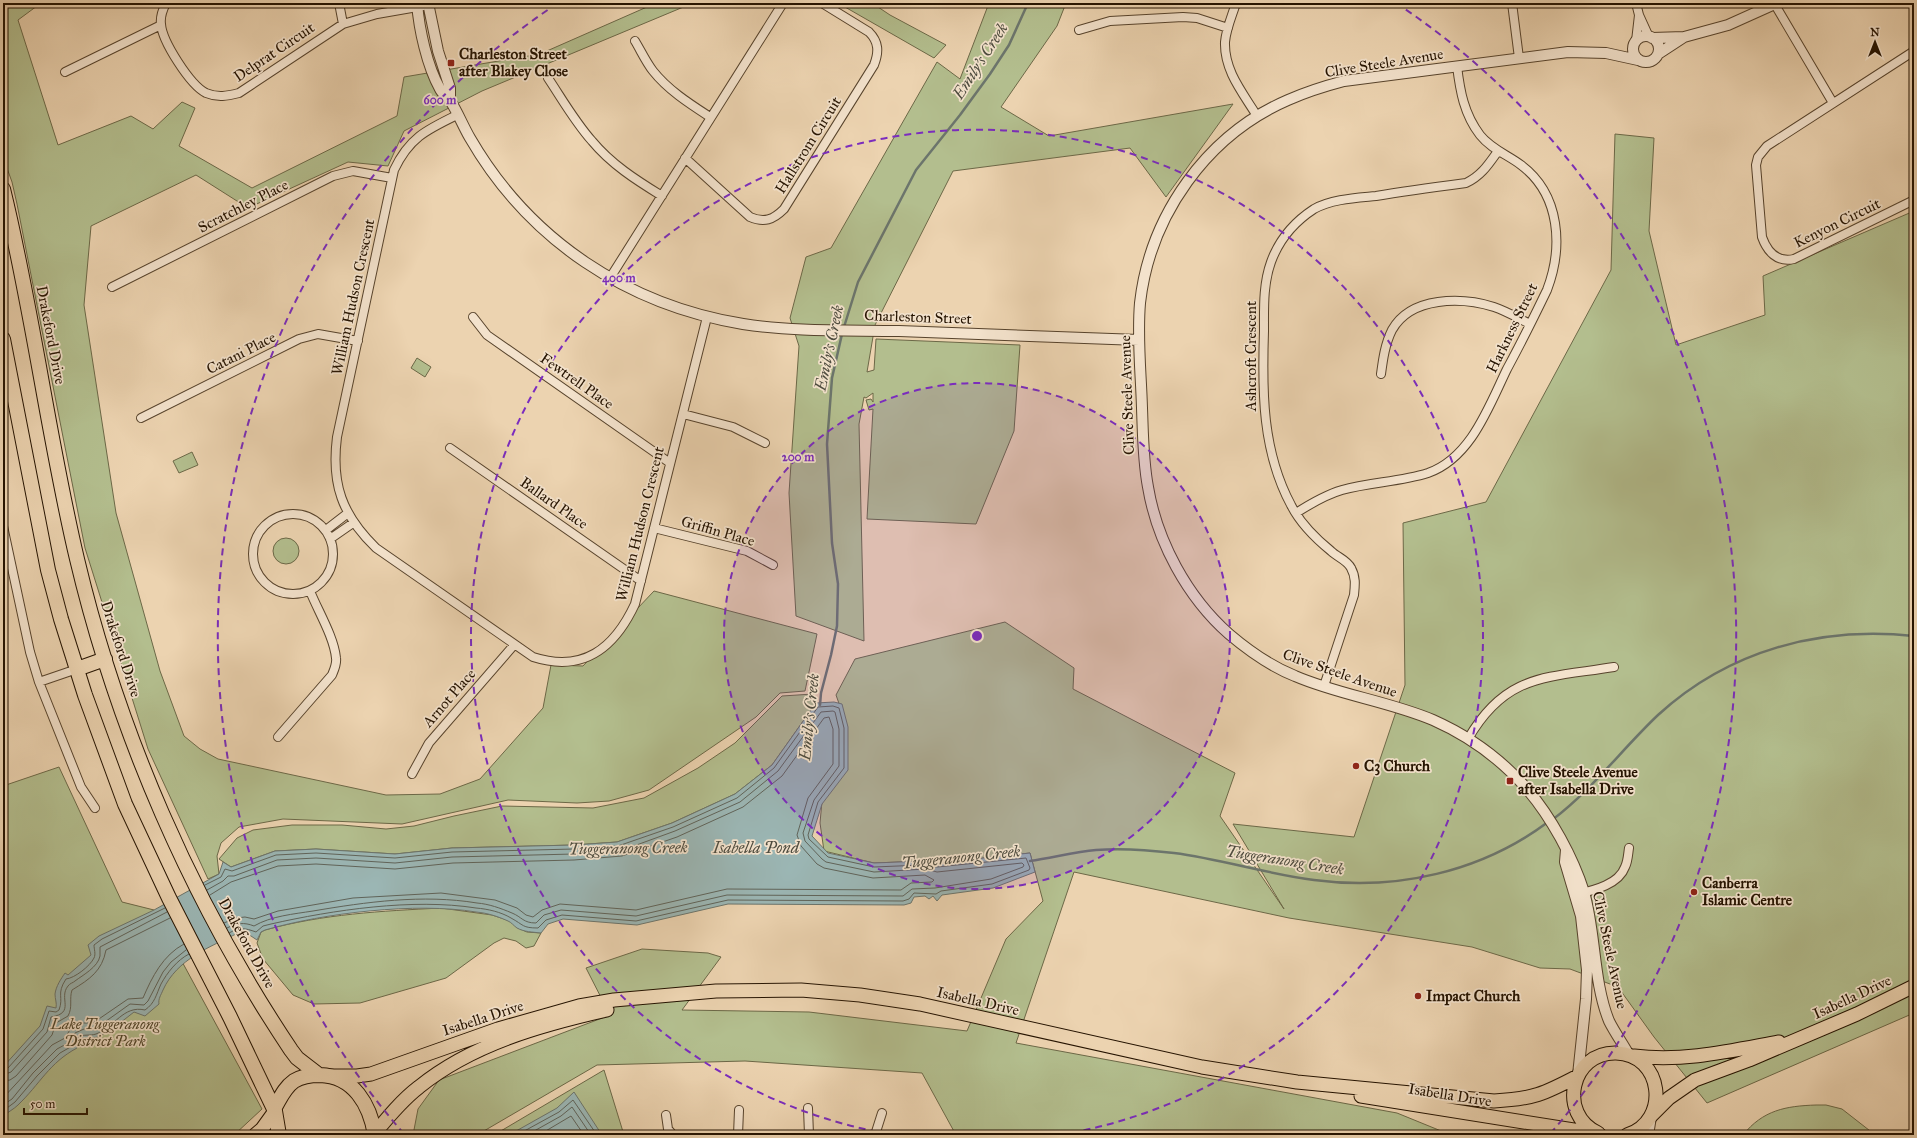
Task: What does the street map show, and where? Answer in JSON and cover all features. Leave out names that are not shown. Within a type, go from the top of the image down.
[{"type":"highway","name":"Drakeford Drive","points":[[4,194],[24,288],[63,496],[88,603],[105,659],[149,781],[196,884],[252,989],[291,1050],[297,1058],[324,1076],[345,1082],[362,1097],[369,1109],[375,1134]]},
{"type":"highway","points":[[3,339],[48,570],[77,669],[125,804],[168,898],[275,1110],[279,1135]]},
{"type":"highway","points":[[77,669],[105,659]]},
{"type":"highway","points":[[275,1110],[285,1090],[294,1081],[309,1075],[324,1076]]},
{"type":"main road","name":"Isabella Drive","points":[[1627,1135],[1642,1127],[1669,1098],[1695,1080],[1749,1060],[1804,1037],[1857,1014],[1914,986]]},
{"type":"main road","name":"Isabella Drive","points":[[324,1076],[357,1076],[371,1074],[498,1029],[579,1006],[614,1000],[649,998],[688,993],[745,990],[831,992],[920,1004],[1202,1067],[1297,1082],[1494,1101],[1524,1099],[1551,1091],[1578,1075],[1589,1062],[1602,1055],[1616,1053],[1660,1059],[1687,1058],[1711,1055],[1804,1037]]},
{"type":"main road","name":"Isabella Drive","points":[[375,1134],[401,1103],[418,1087],[469,1054],[522,1033],[649,998]]},
{"type":"main road","points":[[1630,1056],[1648,1068],[1655,1081],[1657,1095],[1651,1117]]},
{"type":"main road","points":[[1578,1075],[1573,1093],[1575,1108],[1578,1115],[1587,1126],[1601,1134]]},
{"type":"main road","name":"Isabella Drive","points":[[1297,1082],[1356,1096],[1601,1134]]},
{"type":"main road","points":[[255,1135],[262,1129],[275,1110]]},
{"type":"street","points":[[65,72],[161,25],[162,14],[166,3]]},
{"type":"street","points":[[338,3],[343,24]]},
{"type":"street","points":[[610,278],[783,3]]},
{"type":"street","name":"Hallstrom Circuit","points":[[685,158],[750,218],[759,221],[777,217],[784,209],[874,65],[878,54],[878,47],[874,37],[869,32],[822,3]]},
{"type":"street","points":[[1236,3],[1225,42],[1226,55],[1229,69],[1257,116]]},
{"type":"street","points":[[1512,3],[1519,58]]},
{"type":"street","points":[[1636,3],[1639,15],[1651,38],[1658,47],[1658,54]]},
{"type":"street","name":"Delprat Circuit","points":[[161,25],[165,39],[195,84],[205,92],[216,96],[228,96],[239,93],[343,24],[366,16],[428,4]]},
{"type":"street","name":"Charleston Street","points":[[428,4],[438,51],[450,88],[450,101]]},
{"type":"street","points":[[1635,42],[1640,38],[1684,37],[1728,25],[1775,4],[1833,103]]},
{"type":"street","name":"Charleston Street","points":[[417,5],[423,39],[440,89],[450,101],[491,172],[523,211],[565,248],[610,278],[645,296],[670,306],[745,324],[830,329],[1139,340]]},
{"type":"street","points":[[1639,15],[1634,54],[1638,60],[1650,62],[1658,54],[1684,37]]},
{"type":"street","points":[[1079,30],[1110,21],[1183,17],[1197,18],[1228,28]]},
{"type":"street","points":[[635,42],[653,70],[669,87],[688,103],[710,117]]},
{"type":"street","name":"Clive Steele Avenue","points":[[1606,53],[1622,50],[1635,42]]},
{"type":"street","name":"Kenyon Circuit","points":[[1914,50],[1768,146],[1758,157],[1756,173],[1762,237],[1765,246],[1771,253],[1781,259],[1794,259],[1914,200]]},
{"type":"street","name":"Clive Steele Avenue","points":[[1630,1056],[1610,1022],[1603,1001],[1580,894],[1565,862],[1566,850],[1534,798],[1505,766],[1468,739],[1420,715],[1324,686],[1297,677],[1278,668],[1248,650],[1226,631],[1205,609],[1179,572],[1158,529],[1148,488],[1144,454],[1139,340],[1140,304],[1148,263],[1155,241],[1172,204],[1192,175],[1216,148],[1238,129],[1257,116],[1285,101],[1314,89],[1338,83],[1568,52],[1606,53],[1638,60]]},
{"type":"street","name":"Harkness Street","points":[[1296,513],[1323,497],[1341,490],[1413,478],[1431,472],[1447,462],[1462,449],[1474,434],[1547,290],[1554,273],[1557,249],[1556,225],[1551,207],[1538,182],[1520,164],[1498,151],[1481,136],[1465,107],[1458,66]]},
{"type":"street","points":[[548,78],[574,119],[601,151],[621,169],[662,196]]},
{"type":"street","name":"William Hudson Crescent","points":[[457,115],[426,130],[415,139],[401,156],[392,178],[337,437],[335,456],[337,485],[353,523],[376,548],[533,657],[549,662],[565,663],[581,660],[596,653],[616,636],[627,622],[635,604],[707,316]]},
{"type":"street","name":"Ashcroft Crescent","points":[[1324,686],[1354,595],[1355,580],[1350,567],[1316,538],[1296,513],[1279,479],[1270,449],[1262,386],[1264,291],[1271,263],[1278,246],[1289,231],[1301,218],[1323,205],[1338,201],[1466,183],[1475,179],[1483,172],[1498,151]]},
{"type":"street","name":"Scratchley Place","points":[[112,287],[333,176],[353,171],[392,178]]},
{"type":"street","points":[[1381,374],[1384,348],[1393,329],[1401,318],[1417,308],[1443,302],[1474,303],[1494,307],[1530,324]]},
{"type":"street","name":"Fewtrell Place","points":[[473,317],[487,335],[670,463]]},
{"type":"street","name":"Catani Place","points":[[141,418],[298,339],[318,334],[358,340]]},
{"type":"street","points":[[683,414],[733,427],[765,442]]},
{"type":"street","name":"Ballard Place","points":[[450,448],[641,581]]},
{"type":"street","points":[[326,530],[348,513]]},
{"type":"street","points":[[295,514],[309,517],[326,530],[330,539],[334,557],[331,569],[320,584],[310,591],[297,594],[284,594],[267,586],[255,568],[254,547],[263,528],[281,516],[295,514]]},
{"type":"street","points":[[330,539],[353,523]]},
{"type":"street","points":[[3,526],[30,652],[39,682],[81,787],[95,808]]},
{"type":"street","name":"Griffin Place","points":[[654,528],[747,551],[773,565]]},
{"type":"street","points":[[278,738],[332,675],[337,659],[334,646],[310,591]]},
{"type":"street","name":"Arnot Place","points":[[412,774],[429,743],[514,645]]},
{"type":"street","points":[[1468,739],[1490,708],[1512,690],[1542,678],[1614,667]]},
{"type":"street","points":[[39,682],[77,669]]},
{"type":"street","points":[[1580,894],[1616,879],[1623,872],[1626,865],[1629,848]]},
{"type":"street","name":"Clive Steele Avenue","points":[[1578,1075],[1586,999],[1587,970],[1585,915]]},
{"type":"street","points":[[808,1108],[809,1135]]},
{"type":"street","points":[[738,1135],[739,1110]]},
{"type":"street","points":[[875,1135],[882,1113]]},
{"type":"street","points":[[666,1115],[668,1129],[673,1135]]},
{"type":"street","points":[[1648,1135],[1651,1117]]},
{"type":"green space","points":[[3,3],[41,3],[18,20],[58,145],[131,116],[153,129],[182,102],[195,108],[179,146],[252,188],[397,116],[404,77],[540,54],[656,3],[693,3],[482,91],[404,131],[388,166],[348,162],[248,208],[196,175],[91,226],[84,305],[116,513],[160,671],[184,736],[200,749],[218,759],[386,795],[440,794],[480,779],[543,708],[551,665],[583,666],[654,591],[817,634],[805,691],[780,693],[756,717],[649,790],[609,801],[577,803],[508,800],[402,824],[283,819],[239,827],[221,843],[217,856],[219,874],[208,879],[148,749],[85,548],[17,204],[12,182],[3,157]]},
{"type":"green space","points":[[838,3],[872,3],[890,15],[946,45],[934,58]]},
{"type":"green space","points":[[989,3],[1066,3],[1057,26],[1001,107],[1049,136],[1233,104],[1166,197],[1130,148],[953,171],[875,325],[867,372],[874,370],[876,339],[1020,345],[1014,431],[976,524],[867,519],[873,409],[869,410],[866,400],[871,399],[873,402],[873,393],[866,398],[864,397],[859,424],[864,641],[796,616],[789,493],[799,346],[790,318],[806,257],[831,248],[937,62],[960,79]]},
{"type":"green space","points":[[1615,134],[1654,138],[1649,231],[1676,345],[1765,315],[1763,276],[1914,211],[1914,1013],[1707,1103],[1654,1037],[1618,987],[1570,969],[1540,968],[1472,947],[1289,918],[1074,872],[1016,1043],[1397,1113],[1451,1135],[1117,1135],[1097,1132],[1095,1135],[956,1135],[922,1073],[745,1061],[597,1065],[477,1135],[413,1135],[418,1109],[439,1080],[610,1015],[586,968],[642,949],[708,953],[721,957],[682,1010],[809,1012],[967,1031],[1006,939],[1043,901],[1030,853],[937,863],[923,861],[874,863],[824,851],[820,823],[824,779],[842,712],[836,695],[855,659],[1005,622],[1074,668],[1073,689],[1235,773],[1220,816],[1284,909],[1233,824],[1354,837],[1405,685],[1403,523],[1486,502],[1611,270]]},
{"type":"green space","points":[[417,358],[431,367],[425,377],[411,368]]},
{"type":"green space","points":[[192,452],[198,465],[179,473],[173,461]]},
{"type":"green space","points":[[286,538],[295,542],[299,551],[295,560],[286,564],[277,560],[273,551],[277,542]]},
{"type":"green space","points":[[813,694],[816,703],[772,765],[735,794],[672,823],[617,842],[574,845],[452,848],[395,854],[316,849],[275,851],[231,867],[219,859],[237,838],[253,830],[292,825],[342,825],[386,829],[414,826],[502,806],[593,808],[644,798],[698,768],[735,743],[782,696]]},
{"type":"green space","name":"Lake Tuggeranong District Park","points":[[59,767],[122,902],[154,910],[262,1109],[234,1135],[3,1135],[3,786]]},
{"type":"green space","points":[[441,908],[492,915],[510,921],[518,928],[527,932],[541,933],[534,946],[526,948],[516,941],[504,938],[494,943],[446,978],[360,1003],[314,1004],[293,995],[263,959],[257,943],[261,932],[265,930],[309,920],[375,912]]},
{"type":"green space","points":[[604,1070],[624,1135],[494,1135]]},
{"type":"green space","points":[[1826,1105],[1842,1109],[1874,1134],[1887,1135],[1743,1135],[1759,1120],[1776,1111],[1785,1108]]},
{"type":"water","name":"Isabella Pond","points":[[834,702],[842,704],[848,727],[848,770],[822,804],[812,836],[828,853],[874,863],[923,861],[930,858],[933,863],[937,863],[1030,853],[1035,872],[993,888],[942,895],[937,901],[933,896],[929,899],[925,896],[914,897],[911,903],[904,905],[728,904],[637,925],[563,919],[548,924],[541,933],[529,932],[517,928],[500,918],[480,912],[426,908],[370,911],[314,919],[265,930],[261,932],[257,940],[245,932],[238,933],[195,955],[177,970],[169,979],[163,990],[159,1004],[145,1016],[134,1012],[111,1030],[98,1037],[80,1040],[77,1048],[59,1060],[15,1108],[3,1116],[3,1067],[40,1026],[47,1006],[56,1008],[56,988],[65,973],[68,975],[91,955],[88,945],[99,936],[154,910],[219,874],[223,862],[231,867],[275,851],[316,849],[395,854],[452,848],[574,845],[617,842],[672,823],[735,794],[772,765],[816,703]]},
{"type":"water","points":[[574,1092],[602,1135],[509,1135],[557,1108]]},
{"type":"waterway","name":"Emily's Creek","points":[[844,327],[858,282],[916,170],[960,115],[990,74],[1009,45],[1028,3]]},
{"type":"waterway","name":"Emily's Creek","points":[[820,705],[821,693],[837,626],[838,584],[832,543],[827,444],[832,378],[842,334]]},
{"type":"waterway","name":"Tuggeranong Creek","points":[[1552,820],[1594,783],[1658,715],[1686,693],[1715,674],[1745,659],[1777,647],[1810,639],[1844,635],[1879,634],[1914,636]]},
{"type":"waterway","name":"Tuggeranong Creek","points":[[1030,861],[1096,850],[1145,850],[1209,859],[1314,880],[1345,883],[1376,883],[1406,880],[1437,874],[1466,865],[1495,854],[1548,822]]},
{"type":"place","name":"Charleston Street after Blakey Close","points":[[451,63]]},
{"type":"place","name":"C3 Church","points":[[1356,766]]},
{"type":"place","name":"Clive Steele Avenue after Isabella Drive","points":[[1510,781]]},
{"type":"place","name":"Canberra Islamic Centre","points":[[1694,892]]},
{"type":"place","name":"Impact Church","points":[[1418,996]]}]
